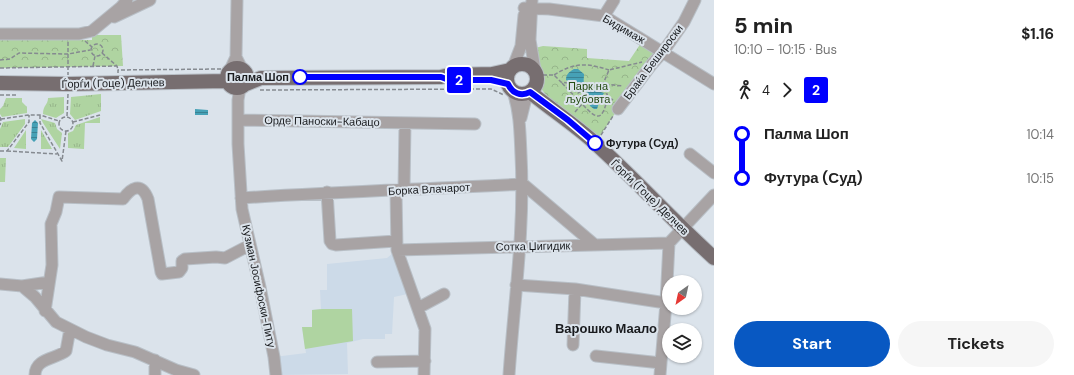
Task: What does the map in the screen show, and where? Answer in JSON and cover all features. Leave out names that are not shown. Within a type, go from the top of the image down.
[{"type":"main road","name":"Ѓорѓи (Гоце) Делчев","points":[[0,76],[238,80],[261,78],[441,77],[449,75],[492,74],[512,69],[517,65],[527,65],[527,85]]},
{"type":"main road","points":[[512,69],[508,74],[527,85]]},
{"type":"main road","name":"Ѓорѓи (Гоце) Делчев","points":[[0,83],[68,76]]},
{"type":"main road","name":"Ѓорѓи (Гоце) Делчев","points":[[441,77],[449,80],[491,80],[527,85],[595,143],[682,229],[714,258]]},
{"type":"street","points":[[0,34],[79,34],[92,31],[121,7],[127,0]]},
{"type":"street","points":[[103,22],[150,0]]},
{"type":"street","name":"Кузман Јосифоски-Питу","points":[[236,0],[238,144],[242,209],[271,341],[276,375]]},
{"type":"street","points":[[604,16],[614,0]]},
{"type":"street","name":"Браќа Бешироски","points":[[619,107],[652,64],[664,52],[684,22],[695,0]]},
{"type":"street","points":[[512,69],[521,46],[528,4]]},
{"type":"street","points":[[520,124],[527,85],[530,40],[528,4]]},
{"type":"street","name":"Бидимаж","points":[[528,4],[604,16],[714,84]]},
{"type":"street","points":[[509,375],[523,184],[518,110],[527,85]]},
{"type":"street","name":"Орде Паноски-Кабацо","points":[[238,120],[475,124]]},
{"type":"street","points":[[405,123],[396,245],[425,329],[424,375]]},
{"type":"street","points":[[690,154],[714,173]]},
{"type":"street","points":[[523,184],[595,245]]},
{"type":"street","name":"Борка Влачарот","points":[[241,198],[327,192],[523,184]]},
{"type":"street","points":[[45,311],[52,265],[51,224],[56,212],[59,198],[123,200],[129,190],[136,188],[141,189],[146,193],[148,199],[160,272],[162,274],[179,272],[182,268],[182,261],[185,259],[216,257],[225,258],[250,245]]},
{"type":"street","name":"Сотка Џигидик","points":[[327,192],[330,241],[332,244],[336,245],[519,246],[669,243]]},
{"type":"street","points":[[667,275],[669,243],[714,195]]},
{"type":"street","points":[[22,286],[49,282]]},
{"type":"street","points":[[0,284],[16,284],[22,286],[35,297],[45,311],[56,322],[86,337],[107,345],[135,352],[176,370],[194,375]]},
{"type":"street","points":[[516,286],[575,290],[662,302]]},
{"type":"street","points":[[573,345],[575,290]]},
{"type":"street","points":[[418,308],[444,294]]},
{"type":"street","points":[[660,375],[665,315]]},
{"type":"street","points":[[35,375],[37,367],[47,358],[66,351],[68,348],[70,329]]},
{"type":"street","points":[[596,356],[661,363]]},
{"type":"street","points":[[155,360],[156,375]]},
{"type":"street","points":[[377,362],[425,361]]},
{"type":"path","points":[[67,116],[68,34]]},
{"type":"path","points":[[0,60],[10,59],[19,53],[68,54],[90,50],[93,45],[98,44],[101,47],[102,52],[117,66],[118,70]]},
{"type":"path","points":[[90,50],[95,56]]},
{"type":"path","points":[[95,56],[99,56],[102,52]]},
{"type":"path","points":[[93,66],[95,56]]},
{"type":"path","points":[[527,85],[554,75],[566,67],[581,65],[595,66],[609,70],[644,61],[652,64]]},
{"type":"path","points":[[0,68],[68,76],[93,66],[117,66]]},
{"type":"path","points":[[609,70],[603,84],[608,96],[619,107]]},
{"type":"path","points":[[554,75],[590,113],[596,116],[602,115],[608,96]]},
{"type":"path","points":[[238,80],[261,90],[491,89],[501,92],[518,110]]},
{"type":"path","points":[[561,82],[568,83],[574,91],[578,93],[589,86],[603,84],[624,86],[632,91]]},
{"type":"path","points":[[0,95],[23,94]]},
{"type":"path","points":[[568,120],[582,104]]},
{"type":"path","name":"Браќа Бешироски","points":[[595,143],[619,107]]},
{"type":"path","points":[[0,125],[0,118],[29,115],[59,121]]},
{"type":"path","points":[[8,152],[29,122],[29,115]]},
{"type":"path","points":[[73,122],[100,115]]},
{"type":"path","points":[[40,116],[40,123],[62,161],[66,131]]},
{"type":"path","points":[[59,121],[62,117],[67,116]]},
{"type":"path","points":[[67,116],[73,122]]},
{"type":"path","points":[[59,121],[60,128],[66,131]]},
{"type":"path","points":[[66,131],[72,128],[73,122]]},
{"type":"path","points":[[0,151],[58,154]]},
{"type":"shaded area","points":[[397,250],[412,293],[394,297],[392,334],[385,334],[385,339],[363,339],[347,343],[348,374],[276,375],[274,357],[306,353],[302,327],[312,327],[312,310],[321,309],[320,290],[327,290],[327,264],[387,258]]},
{"type":"green space","points":[[92,35],[121,35],[123,66],[0,68],[0,37],[64,36],[65,40],[92,40]]},
{"type":"green space","name":"Парк на љубовта","points":[[643,40],[663,52],[620,106],[595,143],[568,121],[537,84],[531,49],[543,46],[587,49],[587,58],[629,61]]},
{"type":"green space","points":[[101,94],[101,111],[75,120],[70,114],[71,97]]},
{"type":"green space","points":[[64,97],[64,113],[56,118],[43,114],[48,98]]},
{"type":"green space","points":[[6,98],[22,98],[22,102],[27,107],[27,113],[2,117],[0,114],[0,109]]},
{"type":"green space","points":[[100,117],[100,123],[85,123],[84,149],[68,148],[68,133],[73,131],[76,125]]},
{"type":"green space","points":[[25,119],[25,124],[8,147],[0,147],[0,129],[3,122]]},
{"type":"green space","points":[[41,119],[55,123],[57,129],[62,133],[60,149],[43,123]]},
{"type":"green space","points":[[26,130],[26,149],[14,148]]},
{"type":"green space","points":[[41,130],[52,149],[41,149]]},
{"type":"green space","points":[[0,158],[6,158],[5,182],[0,182]]},
{"type":"green space","points":[[352,309],[353,341],[305,349],[302,327],[312,327],[312,310]]},
{"type":"water","points":[[574,69],[578,69],[584,74],[584,84],[588,89],[604,93],[597,109],[590,106],[587,93],[583,89],[577,89],[566,80],[568,73]]},
{"type":"water","points":[[195,109],[208,110],[208,115],[195,115]]},
{"type":"water","points":[[35,120],[38,123],[37,139],[34,142],[31,139],[32,123]]},
{"type":"bus line","name":"2","points":[[300,77],[441,77],[449,80],[491,80],[508,84],[509,87],[516,93],[527,94],[530,92],[568,120],[595,143]]},
{"type":"place","name":"Палма Шоп","points":[[300,77]]},
{"type":"place","name":"Футура (Суд)","points":[[595,143]]},
{"type":"district","name":"Варошко Маало","points":[[606,328]]}]
